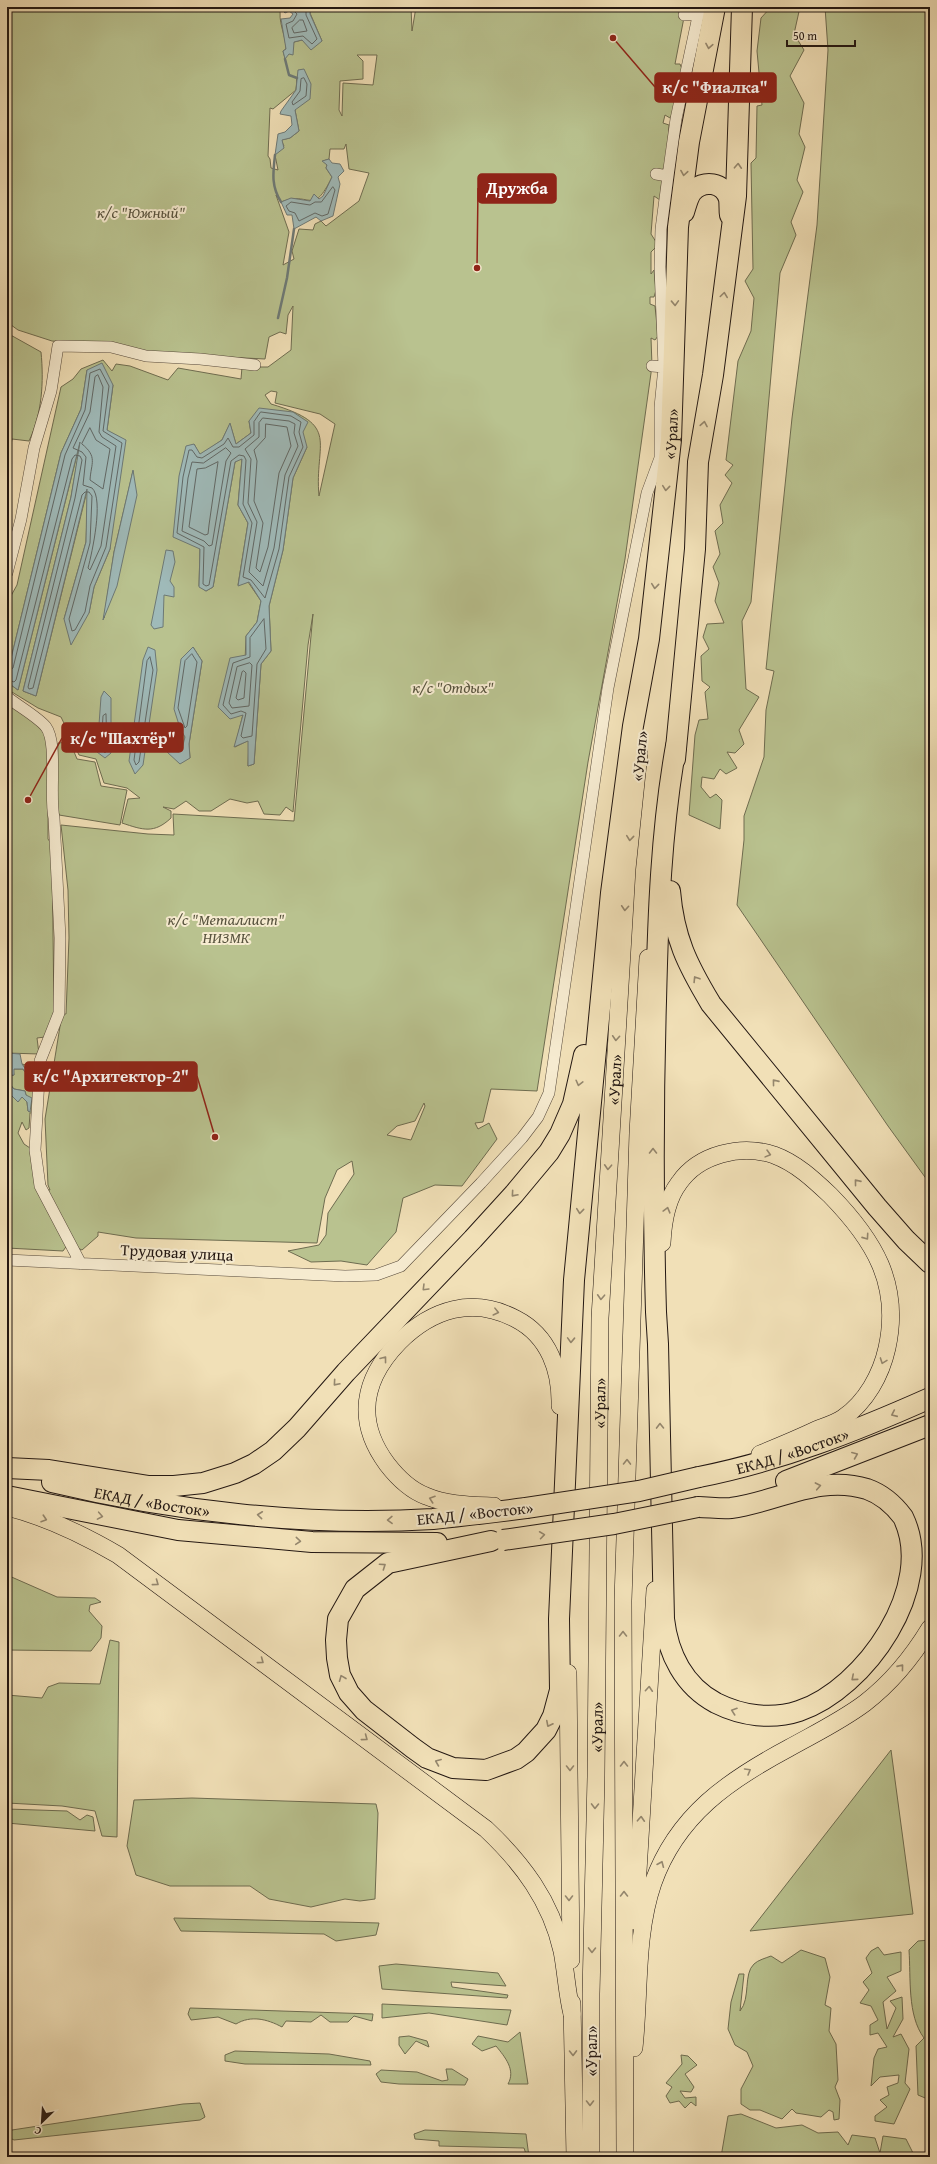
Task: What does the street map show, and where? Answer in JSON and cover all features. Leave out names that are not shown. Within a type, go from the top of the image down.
[{"type":"highway","name":"«Урал»","points":[[698,462],[731,247],[738,167],[742,7]]},
{"type":"highway","name":"«Урал»","points":[[643,674],[671,440],[678,227],[704,9]]},
{"type":"highway","points":[[678,227],[691,193],[700,186],[709,183],[718,185],[725,191],[729,199],[731,247]]},
{"type":"highway","points":[[698,462],[695,549],[676,746],[668,858],[672,910],[679,942],[690,970],[711,1004],[877,1207],[906,1240],[930,1263]]},
{"type":"highway","points":[[497,1541],[388,1563],[355,1589],[338,1619],[336,1640],[337,1658],[340,1675],[349,1693],[364,1710],[413,1748],[427,1758],[453,1768],[486,1770],[504,1765],[526,1752],[546,1730],[553,1716],[560,1690],[559,1619],[563,1561],[563,1522],[574,1280],[611,893],[633,726],[643,674]]},
{"type":"highway","points":[[676,746],[670,781],[662,859],[657,967],[653,1183],[664,1620],[666,1639],[680,1670],[689,1682],[712,1701],[741,1713],[778,1715],[798,1711],[817,1704],[837,1692],[892,1639],[913,1606],[919,1588],[921,1571],[920,1553],[915,1536],[907,1521],[896,1508],[884,1498],[868,1490],[847,1485],[821,1485],[730,1508],[698,1507]]},
{"type":"highway","points":[[7,1468],[49,1470],[148,1486],[203,1483],[235,1473],[254,1464],[272,1451],[297,1428],[351,1366],[514,1194],[549,1152],[560,1134],[573,1104],[581,1074],[597,964],[611,893]]},
{"type":"highway","name":"ЕКАД / «Восток»","points":[[7,1472],[88,1491],[189,1508],[287,1517],[402,1520],[446,1517],[526,1508],[639,1491],[708,1475],[789,1454],[870,1425],[930,1398]]},
{"type":"highway","name":"ЕКАД / «Восток»","points":[[7,1496],[178,1530],[312,1542],[418,1544],[497,1541],[614,1524],[698,1507],[769,1488],[930,1425]]},
{"type":"main road","name":"«Урал»","points":[[625,2157],[623,1601],[638,1133],[654,872],[687,536],[698,462]]},
{"type":"main road","name":"«Урал»","points":[[591,2157],[591,2002],[596,1777],[600,1318],[626,892],[642,721],[643,674]]},
{"type":"main road","points":[[658,1344],[662,1290],[662,1226],[670,1199],[679,1182],[691,1169],[705,1160],[733,1151],[746,1150],[773,1155],[789,1162],[809,1176],[847,1213],[866,1236],[877,1254],[885,1275],[891,1316],[885,1355],[870,1391],[842,1419],[708,1475]]},
{"type":"main road","points":[[526,1508],[453,1503],[425,1496],[409,1486],[393,1472],[372,1439],[366,1406],[368,1391],[379,1365],[408,1333],[440,1312],[459,1308],[476,1308],[511,1316],[533,1331],[546,1346],[555,1364],[560,1387],[559,1483],[563,1522]]},
{"type":"main road","points":[[629,2157],[632,1970],[661,1507]]},
{"type":"main road","points":[[7,1508],[53,1521],[83,1535],[118,1555],[486,1829],[508,1850],[528,1874],[542,1895],[562,1951],[568,1997],[572,2014]]},
{"type":"main road","points":[[563,1561],[568,1616],[569,1906],[575,2157]]},
{"type":"main road","points":[[630,2082],[637,2014],[642,1937],[647,1905],[660,1865],[674,1838],[689,1819],[708,1801],[740,1775],[821,1731],[864,1703],[896,1674],[930,1628]]},
{"type":"street","points":[[684,15],[704,9]]},
{"type":"street","name":"Трудовая улица","points":[[7,1260],[345,1276],[376,1275],[401,1266],[481,1183],[522,1138],[538,1117],[549,1093],[608,688],[647,493],[660,458],[660,408],[664,367],[660,267],[661,229],[676,120],[704,9]]},
{"type":"street","points":[[656,174],[668,176]]},
{"type":"street","points":[[7,573],[21,519],[34,448],[51,391],[58,346],[111,347],[146,356],[200,359],[255,365]]},
{"type":"street","points":[[652,366],[664,367]]},
{"type":"street","points":[[7,697],[46,727],[52,739],[51,805],[54,818],[60,938],[59,1012],[40,1061],[35,1150],[40,1186],[81,1264]]},
{"type":"green space","points":[[7,7],[281,7],[280,18],[286,44],[286,49],[283,51],[285,58],[294,42],[302,40],[322,41],[310,13],[310,7],[411,7],[412,31],[416,7],[686,7],[675,64],[680,64],[684,74],[676,91],[676,109],[670,118],[665,115],[663,123],[669,125],[667,162],[661,172],[662,179],[660,200],[654,196],[651,234],[658,245],[651,252],[651,274],[654,270],[656,290],[654,297],[650,297],[650,304],[655,306],[658,336],[655,340],[651,338],[652,366],[625,559],[588,762],[537,1091],[491,1089],[483,1122],[475,1123],[478,1129],[489,1123],[497,1139],[462,1186],[435,1185],[403,1198],[396,1232],[367,1265],[341,1261],[311,1262],[288,1251],[319,1245],[326,1235],[328,1213],[354,1174],[352,1161],[337,1170],[325,1198],[317,1243],[136,1238],[98,1232],[98,1236],[82,1250],[68,1244],[63,1251],[7,1248],[7,1091],[18,1102],[21,1096],[27,1102],[28,1111],[30,1112],[25,1091],[14,1089],[7,1081],[7,1076],[14,1075],[13,1069],[23,1069],[25,1072],[27,1071],[22,1064],[30,1066],[36,1078],[35,1112],[30,1113],[29,1128],[26,1130],[22,1122],[18,1133],[24,1144],[30,1148],[41,1171],[47,1190],[50,1190],[48,1185],[45,1119],[62,1014],[66,1014],[69,938],[68,890],[61,825],[148,834],[174,835],[173,814],[294,821],[313,614],[308,645],[293,812],[286,807],[280,815],[264,814],[258,801],[247,803],[230,799],[211,811],[199,811],[186,801],[174,809],[163,807],[171,811],[171,818],[159,827],[142,829],[122,823],[128,799],[140,798],[127,788],[104,783],[96,759],[79,755],[61,717],[38,708],[7,689],[7,682],[18,690],[82,435],[71,497],[23,691],[36,696],[88,487],[86,542],[64,619],[89,613],[94,587],[110,549],[107,430],[113,385],[87,370],[81,409],[61,453],[7,675],[7,603],[17,585],[61,387],[73,379],[81,369],[103,360],[112,371],[116,364],[130,366],[168,380],[178,368],[241,379],[242,367],[268,367],[291,350],[293,306],[288,315],[286,334],[280,332],[269,337],[265,359],[145,353],[97,344],[52,341],[18,330],[7,322]],"holes":[[[357,55],[377,55],[373,85],[343,83],[342,116],[339,110],[340,81],[363,79],[363,61]],[[297,78],[295,110],[299,131],[290,138],[281,140],[284,146],[275,155],[278,170],[271,168],[270,159],[268,156],[270,108],[273,109],[296,90]],[[346,144],[349,169],[369,173],[359,201],[326,226],[321,221],[315,224],[313,230],[299,229],[292,251],[294,259],[283,265],[289,232],[276,195],[281,202],[291,199],[315,200],[320,197],[332,177],[326,168],[327,165],[323,161],[329,159],[330,149],[344,149]],[[271,391],[277,392],[275,403],[320,414],[335,424],[319,496],[318,477],[320,438],[316,428],[308,420],[293,412],[271,404],[265,395]],[[249,421],[307,447],[293,478],[283,550],[269,606],[271,651],[261,664],[254,764],[248,766],[249,740],[235,747],[243,714],[246,636],[257,622],[261,601],[248,582],[238,585],[248,523],[238,505],[242,458],[235,462],[213,587],[206,591],[199,586],[200,549],[194,444],[200,455],[222,440],[230,424],[236,444],[251,433]],[[133,471],[104,618],[114,552]],[[193,647],[202,661],[189,744],[190,758],[168,752],[182,749],[185,737],[180,728]],[[424,1103],[425,1106],[411,1140],[387,1135],[397,1126],[415,1121]]]},
{"type":"green space","points":[[771,7],[800,7],[794,34],[804,50],[790,76],[804,103],[799,134],[805,147],[797,180],[803,192],[791,222],[796,235],[780,273],[751,602],[742,621],[746,689],[759,697],[739,730],[744,744],[735,753],[727,752],[737,768],[726,774],[720,769],[714,779],[702,777],[701,787],[710,798],[716,794],[722,800],[720,829],[689,815],[695,735],[699,720],[708,719],[705,692],[710,687],[702,681],[701,656],[709,649],[703,637],[707,624],[724,623],[715,601],[719,583],[713,567],[720,554],[715,531],[723,523],[720,505],[732,483],[725,475],[733,465],[726,460],[738,361],[751,331],[754,298],[745,281],[753,269],[751,163],[756,158],[757,106],[762,105],[757,51],[761,18]]},
{"type":"green space","points":[[825,7],[930,7],[930,1184],[888,1126],[737,905],[744,840],[744,816],[764,757],[766,710],[774,671],[766,669],[792,418],[817,225],[828,50]]},
{"type":"green space","points":[[7,333],[41,352],[42,386],[37,420],[29,441],[12,439],[7,469]]},
{"type":"green space","points":[[7,703],[43,728],[48,739],[48,839],[52,845],[54,1016],[45,1037],[37,1038],[39,1054],[7,1053]]},
{"type":"green space","points":[[70,742],[77,759],[95,762],[101,786],[127,790],[120,825],[59,815],[56,801],[58,743]]},
{"type":"green space","points":[[7,1575],[57,1597],[95,1598],[101,1602],[90,1605],[89,1611],[102,1626],[101,1638],[91,1651],[7,1650]]},
{"type":"green space","points":[[110,1640],[119,1642],[117,1837],[102,1836],[95,1811],[62,1806],[7,1803],[7,1695],[42,1698],[48,1687],[59,1683],[100,1684]]},
{"type":"green space","points":[[891,1750],[913,1914],[750,1931]]},
{"type":"green space","points":[[192,1798],[376,1804],[378,1813],[375,1899],[360,1901],[345,1899],[311,1907],[269,1899],[250,1886],[170,1886],[136,1875],[127,1846],[134,1800]]},
{"type":"green space","points":[[7,1809],[67,1811],[80,1820],[87,1815],[93,1817],[95,1831],[7,1823]]},
{"type":"green space","points":[[174,1919],[379,1923],[376,1935],[336,1941],[324,1934],[181,1931]]},
{"type":"green space","points":[[930,1940],[930,2100],[918,2095],[916,2046],[924,2038],[919,2029],[912,2007],[909,1950],[918,1941]]},
{"type":"green space","points":[[878,1947],[884,1955],[901,1952],[901,1971],[887,1977],[896,1991],[883,2002],[887,2029],[896,2008],[890,2001],[902,1997],[903,2019],[893,2037],[901,2034],[909,2049],[905,2083],[910,2089],[894,2124],[875,2121],[875,2116],[887,2107],[880,2100],[889,2095],[887,2087],[898,2083],[899,2075],[880,2077],[871,2086],[874,2058],[878,2049],[887,2047],[878,2033],[870,2035],[870,2025],[878,2020],[871,2006],[860,2003],[869,1990],[863,1982],[872,1973],[866,1958],[871,1951]]},
{"type":"green space","points":[[801,1950],[825,1958],[830,1977],[825,2005],[831,2008],[829,2031],[836,2044],[838,2080],[835,2087],[840,2100],[839,2119],[834,2120],[833,2112],[829,2110],[821,2117],[796,2113],[792,2109],[782,2119],[760,2110],[750,2110],[741,2104],[741,2089],[753,2066],[747,2052],[735,2045],[728,2029],[731,2002],[739,1974],[744,1974],[740,2011],[745,2000],[749,1974],[754,1964],[771,1956],[782,1963]]},
{"type":"green space","points":[[396,1964],[498,1973],[506,1986],[451,1982],[452,1987],[508,1995],[507,1998],[382,1989],[379,1966]]},
{"type":"green space","points":[[382,2004],[511,2010],[507,2025],[429,2013],[382,2018]]},
{"type":"green space","points":[[190,2008],[373,2014],[372,2021],[354,2016],[348,2022],[330,2022],[321,2015],[311,2022],[286,2021],[282,2027],[259,2019],[242,2021],[236,2024],[218,2017],[191,2020],[188,2014]]},
{"type":"green space","points":[[520,2032],[528,2084],[508,2084],[511,2074],[510,2069],[506,2059],[496,2046],[482,2051],[472,2044],[478,2036],[508,2042]]},
{"type":"green space","points":[[409,2036],[427,2041],[429,2047],[416,2041],[405,2054],[399,2045],[399,2037]]},
{"type":"green space","points":[[235,2051],[329,2054],[370,2061],[371,2065],[245,2064],[225,2061],[225,2055]]},
{"type":"green space","points":[[681,2055],[688,2056],[697,2065],[685,2074],[694,2087],[691,2092],[680,2091],[685,2098],[696,2097],[696,2106],[691,2102],[685,2108],[679,2101],[670,2103],[666,2096],[672,2087],[666,2083],[682,2064]]},
{"type":"green space","points":[[446,2069],[452,2069],[468,2079],[465,2085],[399,2084],[381,2082],[376,2074],[381,2070],[417,2072],[442,2081],[448,2080]]},
{"type":"green space","points":[[200,2103],[205,2117],[200,2120],[14,2140],[8,2137],[12,2130],[183,2104]]},
{"type":"green space","points":[[741,2114],[776,2128],[802,2125],[818,2133],[838,2132],[848,2145],[852,2135],[875,2138],[880,2153],[883,2136],[906,2139],[913,2153],[913,2157],[721,2157],[728,2116]]},
{"type":"green space","points":[[425,2130],[526,2134],[529,2157],[527,2157],[524,2148],[439,2146],[439,2141],[415,2139],[414,2134]]},
{"type":"water","points":[[283,7],[310,7],[310,14],[322,41],[311,50],[302,40],[294,42],[293,55],[289,54],[285,59],[283,51],[286,49],[281,19],[290,18],[293,14],[289,11],[285,13],[282,10]]},
{"type":"water","points":[[304,69],[311,84],[310,99],[295,110],[299,131],[290,138],[282,140],[284,148],[275,155],[278,134],[285,132],[292,125],[291,116],[280,114],[281,111],[296,90],[298,70]]},
{"type":"water","points":[[329,159],[332,163],[340,164],[344,171],[338,177],[340,184],[333,216],[321,221],[316,217],[294,229],[292,215],[287,215],[281,202],[291,198],[310,201],[314,194],[319,199],[323,196],[332,177],[326,168],[327,165],[322,161]]},
{"type":"water","points":[[102,363],[113,385],[107,430],[126,440],[110,549],[94,587],[89,613],[71,645],[64,619],[86,542],[87,489],[36,696],[23,691],[71,497],[80,442],[18,690],[7,682],[7,675],[61,453],[81,409],[87,370]]},
{"type":"water","points":[[259,408],[293,412],[308,422],[303,432],[307,447],[293,478],[283,550],[269,606],[271,651],[261,664],[254,764],[248,766],[248,741],[234,747],[243,715],[230,719],[218,707],[230,658],[246,655],[246,636],[257,622],[261,601],[249,582],[238,586],[248,523],[238,505],[242,459],[235,462],[213,587],[206,591],[199,587],[200,549],[173,537],[179,476],[186,446],[194,444],[200,454],[222,440],[230,423],[236,444],[251,433],[249,421]]},
{"type":"water","points":[[133,470],[137,495],[117,586],[103,620],[114,552]]},
{"type":"water","points":[[166,550],[173,551],[175,562],[170,581],[174,587],[174,597],[164,595],[163,627],[154,629],[151,625]]},
{"type":"water","points":[[148,647],[155,650],[157,670],[143,765],[135,774],[129,761],[143,660]]},
{"type":"water","points":[[193,647],[202,661],[189,744],[190,758],[180,764],[167,752],[182,749],[185,737],[180,728],[174,709],[181,659]]},
{"type":"water","points":[[104,691],[111,698],[111,753],[105,758],[97,752],[101,697]]},
{"type":"water","points":[[7,1053],[20,1054],[22,1064],[27,1071],[25,1072],[23,1069],[14,1069],[14,1075],[7,1076]]},
{"type":"water","points":[[7,1081],[14,1089],[25,1091],[26,1095],[32,1098],[30,1112],[28,1111],[27,1102],[22,1097],[18,1102],[7,1091]]},
{"type":"waterway","points":[[285,59],[289,75],[297,78]]},
{"type":"waterway","points":[[275,155],[273,174],[274,185],[281,202]]},
{"type":"waterway","points":[[278,318],[287,278],[294,229]]},
{"type":"place","name":"к/с \"Фиалка\"","points":[[613,38]]},
{"type":"place","name":"Дружба","points":[[477,268]]},
{"type":"place","name":"к/с \"Шахтёр\"","points":[[28,800]]},
{"type":"place","name":"к/с \"Архитектор-2\"","points":[[215,1137]]},
{"type":"park label","name":"к/с \"Южный\"","points":[[141,212]]},
{"type":"park label","name":"к/с \"Отдых\"","points":[[453,687]]},
{"type":"park label","name":"к/с \"Металлист\" НИЗМК","points":[[226,928]]}]
